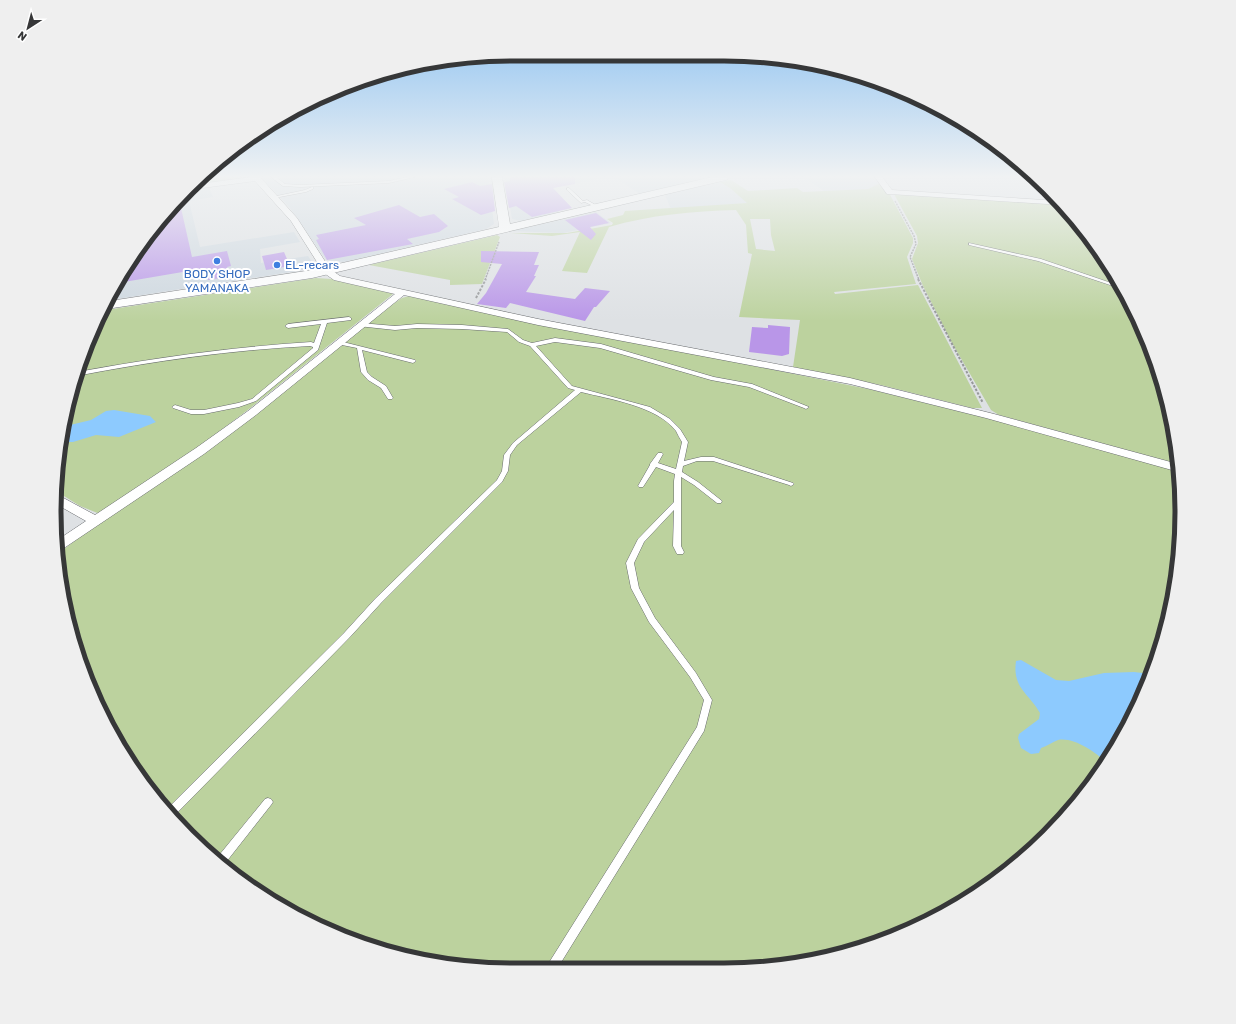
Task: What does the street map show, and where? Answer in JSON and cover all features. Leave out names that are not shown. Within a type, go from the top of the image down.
[{"type":"street","points":[[297,225],[326,271],[337,278],[538,322],[850,381],[990,416],[1172,466]]},
{"type":"street","points":[[112,304],[326,271],[520,225]]},
{"type":"street","points":[[62,543],[200,451],[403,292]]},
{"type":"street","points":[[61,501],[95,521]]},
{"type":"lane","points":[[971,244],[1039,260],[1114,285]]},
{"type":"lane","points":[[288,326],[349,320]]},
{"type":"lane","points":[[310,366],[324,323]]},
{"type":"lane","points":[[360,325],[389,328],[417,326],[462,327],[508,331],[521,341],[532,345],[570,387],[648,408],[668,420],[678,430],[685,442],[677,481],[677,546],[680,552]]},
{"type":"lane","points":[[532,345],[555,340],[601,346],[712,379],[750,385],[806,408]]},
{"type":"lane","points":[[339,343],[413,361]]},
{"type":"lane","points":[[83,373],[158,359],[251,347],[311,344],[316,348]]},
{"type":"lane","points":[[359,347],[364,372],[371,379],[382,384],[386,388],[390,398]]},
{"type":"lane","points":[[175,407],[190,412],[204,412],[254,400],[316,348]]},
{"type":"lane","points":[[173,810],[347,635],[378,601],[500,481],[505,471],[507,455],[515,444],[579,390]]},
{"type":"lane","points":[[641,486],[660,454]]},
{"type":"lane","points":[[680,468],[696,458],[714,459],[791,484]]},
{"type":"lane","points":[[653,464],[680,468],[719,501]]},
{"type":"lane","points":[[555,963],[701,728],[708,700],[693,675],[652,620],[635,588],[630,563],[641,541],[677,502]]},
{"type":"lane","points":[[223,858],[268,802]]},
{"type":"path","points":[[908,225],[914,236],[916,244],[910,257],[920,284],[990,416]]},
{"type":"path","points":[[469,307],[484,284],[506,228]]},
{"type":"shaded area","points":[[165,225],[195,225],[200,247],[294,232],[300,242],[260,249],[261,263],[308,256],[316,268],[115,299],[137,261]]},
{"type":"shaded area","points":[[302,225],[493,225],[486,229],[344,262],[326,260]]},
{"type":"shaded area","points":[[539,225],[602,225],[563,233],[512,231]]},
{"type":"green space","points":[[617,225],[609,227],[587,273],[562,271],[580,232],[552,236],[511,233],[567,233]]},
{"type":"green space","points":[[746,225],[751,225],[756,249],[775,251],[770,225],[906,225],[913,238],[913,243],[907,257],[916,284],[834,292],[835,294],[918,285],[982,408],[972,408],[881,385],[793,367],[800,320],[739,317],[752,254],[748,253]]},
{"type":"green space","points":[[911,225],[1071,225],[1099,261],[1115,287],[1141,339],[1160,395],[1172,462],[999,415],[991,410],[952,343],[923,286],[912,259],[918,243],[917,236]]},
{"type":"green space","points":[[497,235],[500,237],[482,284],[450,285],[450,280],[369,265]]},
{"type":"green space","points":[[316,278],[332,279],[391,292],[393,294],[249,409],[195,450],[100,514],[80,506],[62,495],[62,483],[65,453],[76,395],[95,339],[110,309]]},
{"type":"green space","points":[[409,296],[873,390],[1002,422],[1173,469],[1175,512],[1174,541],[1171,571],[1160,629],[1141,685],[1115,738],[1099,763],[1082,787],[1043,831],[999,870],[950,903],[897,929],[869,939],[841,948],[783,959],[724,963],[512,963],[453,959],[395,948],[339,929],[286,903],[261,887],[237,870],[193,831],[154,787],[121,738],[95,685],[76,629],[65,571],[63,550],[385,309],[402,298]]},
{"type":"water","points":[[114,410],[150,416],[156,422],[119,437],[96,435],[73,442],[67,442],[70,425],[91,420],[106,411]]},
{"type":"water","points":[[1021,660],[1056,680],[1069,681],[1104,673],[1134,672],[1145,673],[1115,738],[1102,759],[1084,746],[1064,740],[1058,740],[1041,748],[1039,753],[1031,754],[1021,748],[1018,738],[1019,734],[1039,719],[1040,713],[1019,684],[1015,670],[1016,661]]},
{"type":"building","points":[[165,225],[185,225],[192,257],[227,251],[231,266],[227,267],[229,273],[225,274],[226,277],[208,280],[206,268],[124,282],[154,237]]},
{"type":"building","points":[[366,225],[448,226],[439,232],[407,239],[413,244],[327,260],[316,240],[319,239],[316,235]]},
{"type":"building","points":[[571,225],[601,225],[590,227],[596,234],[591,240]]},
{"type":"building","points":[[481,251],[539,252],[534,265],[539,265],[534,276],[536,276],[526,292],[575,299],[585,288],[610,291],[596,307],[594,307],[585,321],[510,303],[506,308],[477,304],[486,293],[502,264],[481,262]]},
{"type":"building","points":[[284,252],[290,266],[266,270],[262,256]]},
{"type":"building","points":[[768,325],[790,327],[789,354],[782,356],[749,352],[752,327],[768,328]]},
{"type":"place","name":"BODY SHOP YAMANAKA","points":[[217,261]]},
{"type":"place","name":"EL-recars","points":[[277,265]]}]
